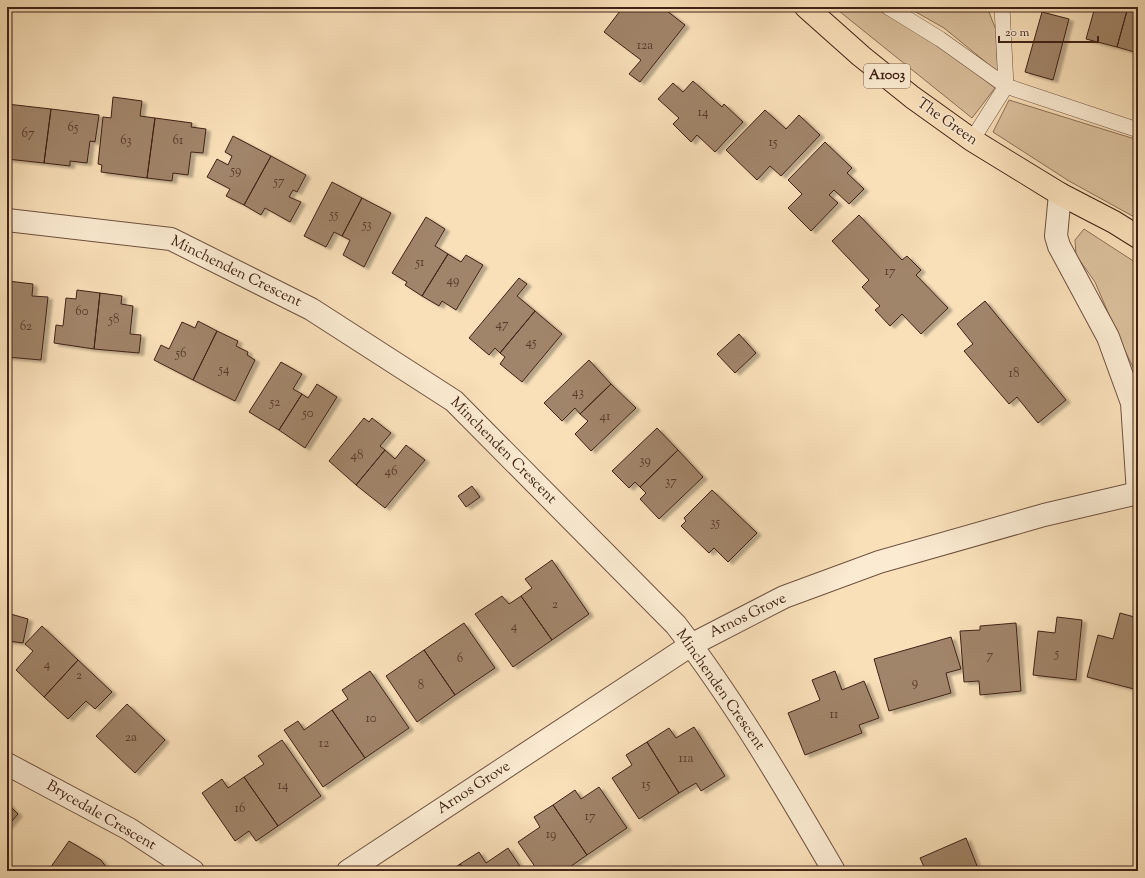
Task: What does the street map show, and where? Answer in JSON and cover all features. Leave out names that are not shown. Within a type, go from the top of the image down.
[{"type":"main road","name":"The Green","points":[[806,7],[861,56],[912,97],[972,140],[1060,194],[1114,222],[1138,237]]},
{"type":"street","points":[[1060,194],[1056,236],[1059,246],[1108,337],[1132,403],[1138,493]]},
{"type":"street","name":"Minchenden Crescent","points":[[7,220],[171,239],[311,309],[454,401],[676,625],[707,666],[761,749],[834,871]]},
{"type":"street","name":"Arnos Grove","points":[[348,871],[691,645],[784,597],[879,562],[1044,515],[1138,493]]},
{"type":"street","name":"Brycedale Crescent","points":[[7,764],[128,829],[193,871]]},
{"type":"lane","points":[[888,7],[940,39],[1006,86],[1138,130]]},
{"type":"lane","points":[[972,140],[1006,86],[1002,7]]},
{"type":"shaded area","points":[[834,7],[873,7],[937,44],[995,88],[972,118]]},
{"type":"shaded area","points":[[907,7],[987,7],[996,30],[998,72],[944,28]]},
{"type":"shaded area","points":[[1009,100],[1138,140],[1138,219],[1069,181],[993,132]]},
{"type":"shaded area","points":[[1084,229],[1138,264],[1138,377],[1122,345],[1095,282],[1076,255],[1075,240]]},
{"type":"building","points":[[623,7],[662,7],[685,25],[640,82],[629,74],[641,60],[604,32]]},
{"type":"building","points":[[1095,7],[1128,7],[1117,47],[1086,39]]},
{"type":"building","points":[[1128,7],[1138,7],[1138,53],[1117,47]]},
{"type":"building","points":[[1042,12],[1069,19],[1053,80],[1025,72]]},
{"type":"building","points":[[693,81],[722,107],[724,104],[743,122],[715,152],[697,135],[691,142],[673,124],[679,118],[658,99],[673,83],[683,92]]},
{"type":"building","points":[[113,97],[142,101],[140,116],[155,118],[147,178],[101,172],[102,165],[98,164],[103,117],[111,118]]},
{"type":"building","points":[[7,104],[51,109],[44,163],[7,159]]},
{"type":"building","points":[[51,109],[99,115],[95,142],[90,141],[87,163],[70,161],[70,166],[44,163]]},
{"type":"building","points":[[765,110],[786,129],[799,115],[820,135],[781,176],[770,166],[757,180],[726,150]]},
{"type":"building","points":[[155,118],[192,123],[191,127],[206,129],[203,153],[191,152],[188,175],[173,173],[172,181],[147,178]]},
{"type":"building","points":[[233,136],[271,156],[244,205],[226,196],[230,189],[207,177],[217,159],[228,165],[232,156],[225,152]]},
{"type":"building","points":[[825,142],[852,168],[847,173],[864,189],[849,204],[834,190],[829,195],[838,203],[811,231],[788,208],[802,194],[788,180]]},
{"type":"building","points":[[271,156],[306,175],[297,192],[293,190],[289,197],[301,202],[290,222],[265,208],[261,215],[244,205]]},
{"type":"building","points":[[332,182],[362,198],[342,236],[334,232],[326,247],[304,236]]},
{"type":"building","points":[[362,198],[391,213],[364,267],[343,255],[350,240],[342,236]]},
{"type":"building","points":[[859,215],[902,260],[907,256],[921,270],[916,275],[948,308],[921,334],[902,314],[890,326],[875,310],[880,306],[862,287],[869,280],[832,241]]},
{"type":"building","points":[[426,217],[445,229],[435,246],[448,254],[422,296],[405,285],[407,282],[392,273]]},
{"type":"building","points":[[448,254],[461,262],[466,255],[483,265],[456,310],[442,301],[439,306],[422,296]]},
{"type":"building","points":[[519,278],[527,284],[517,296],[535,311],[500,353],[495,348],[489,355],[469,338]]},
{"type":"building","points":[[8,281],[33,284],[32,296],[48,297],[41,360],[7,357]]},
{"type":"building","points":[[77,290],[100,293],[94,349],[54,343],[56,325],[63,326],[66,298],[76,299]]},
{"type":"building","points":[[100,293],[122,296],[121,304],[133,306],[130,334],[141,335],[139,353],[94,349]]},
{"type":"building","points":[[985,301],[1066,400],[1038,423],[1017,397],[1009,404],[964,351],[973,344],[957,324]]},
{"type":"building","points":[[535,311],[562,334],[522,382],[500,364],[505,357],[500,353]]},
{"type":"building","points":[[198,321],[217,331],[193,380],[154,360],[161,345],[169,349],[182,322],[195,328]]},
{"type":"building","points":[[217,331],[238,341],[236,346],[248,352],[247,355],[255,360],[235,401],[193,380]]},
{"type":"building","points":[[739,334],[756,353],[735,373],[717,354]]},
{"type":"building","points":[[589,360],[611,384],[580,414],[575,408],[562,421],[544,403]]},
{"type":"building","points":[[281,362],[302,374],[293,389],[302,394],[279,430],[249,412]]},
{"type":"building","points":[[317,384],[337,397],[305,448],[279,430],[302,394],[308,398]]},
{"type":"building","points":[[611,384],[636,408],[591,451],[575,434],[588,421],[580,414]]},
{"type":"building","points":[[364,418],[369,422],[372,418],[391,433],[380,446],[385,450],[356,485],[329,461]]},
{"type":"building","points":[[657,428],[678,450],[640,487],[635,482],[629,488],[612,471]]},
{"type":"building","points":[[406,445],[425,460],[385,508],[356,485],[385,450],[395,459]]},
{"type":"building","points":[[678,450],[703,477],[659,519],[640,499],[646,493],[640,487]]},
{"type":"building","points":[[472,486],[480,497],[466,507],[458,496]]},
{"type":"building","points":[[712,490],[757,533],[728,562],[714,548],[709,553],[681,526],[686,521],[684,518]]},
{"type":"building","points":[[552,560],[589,614],[552,640],[521,596],[532,588],[525,579]]},
{"type":"building","points":[[502,596],[509,604],[521,596],[552,640],[513,667],[475,614]]},
{"type":"building","points":[[7,613],[28,619],[23,643],[8,641],[7,645]]},
{"type":"building","points":[[1120,613],[1138,618],[1138,635],[1133,654],[1138,655],[1138,690],[1087,677],[1098,635],[1113,639]]},
{"type":"building","points":[[1057,617],[1082,620],[1076,680],[1033,675],[1038,631],[1055,633]]},
{"type":"building","points":[[464,623],[495,668],[455,695],[424,650]]},
{"type":"building","points":[[1016,623],[1021,691],[980,695],[979,681],[964,682],[960,631],[980,630],[980,626]]},
{"type":"building","points":[[42,626],[78,660],[44,697],[16,670],[33,651],[25,644]]},
{"type":"building","points":[[951,637],[961,669],[946,673],[951,693],[889,711],[874,659]]},
{"type":"building","points":[[424,650],[455,695],[417,722],[386,676]]},
{"type":"building","points":[[78,660],[112,692],[95,709],[86,701],[68,719],[44,697]]},
{"type":"building","points":[[370,671],[409,728],[365,758],[332,710],[348,699],[342,690]]},
{"type":"building","points":[[835,671],[842,690],[864,681],[879,718],[859,725],[862,733],[805,755],[788,713],[820,700],[812,680]]},
{"type":"building","points":[[127,704],[165,740],[135,773],[96,736]]},
{"type":"building","points":[[332,710],[365,758],[323,787],[284,730],[298,721],[304,730]]},
{"type":"building","points":[[694,727],[725,776],[701,791],[696,783],[679,793],[647,742],[669,728],[676,738]]},
{"type":"building","points":[[282,740],[321,796],[278,826],[244,777],[264,764],[258,756]]},
{"type":"building","points":[[647,742],[679,793],[639,819],[612,778],[632,765],[626,755]]},
{"type":"building","points":[[244,777],[278,826],[256,841],[249,831],[235,841],[202,793],[222,779],[228,788]]},
{"type":"building","points":[[599,787],[627,828],[587,855],[553,805],[575,790],[581,799]]},
{"type":"building","points":[[7,803],[18,814],[7,827]]},
{"type":"building","points":[[553,805],[587,855],[564,871],[538,871],[518,842],[540,827],[534,817]]},
{"type":"building","points":[[966,838],[979,871],[926,871],[920,858]]},
{"type":"building","points":[[69,841],[101,860],[109,871],[48,871]]},
{"type":"building","points":[[508,848],[523,871],[465,871],[460,864],[479,852],[486,863]]},
{"type":"building","points":[[460,864],[465,871],[450,871]]}]
